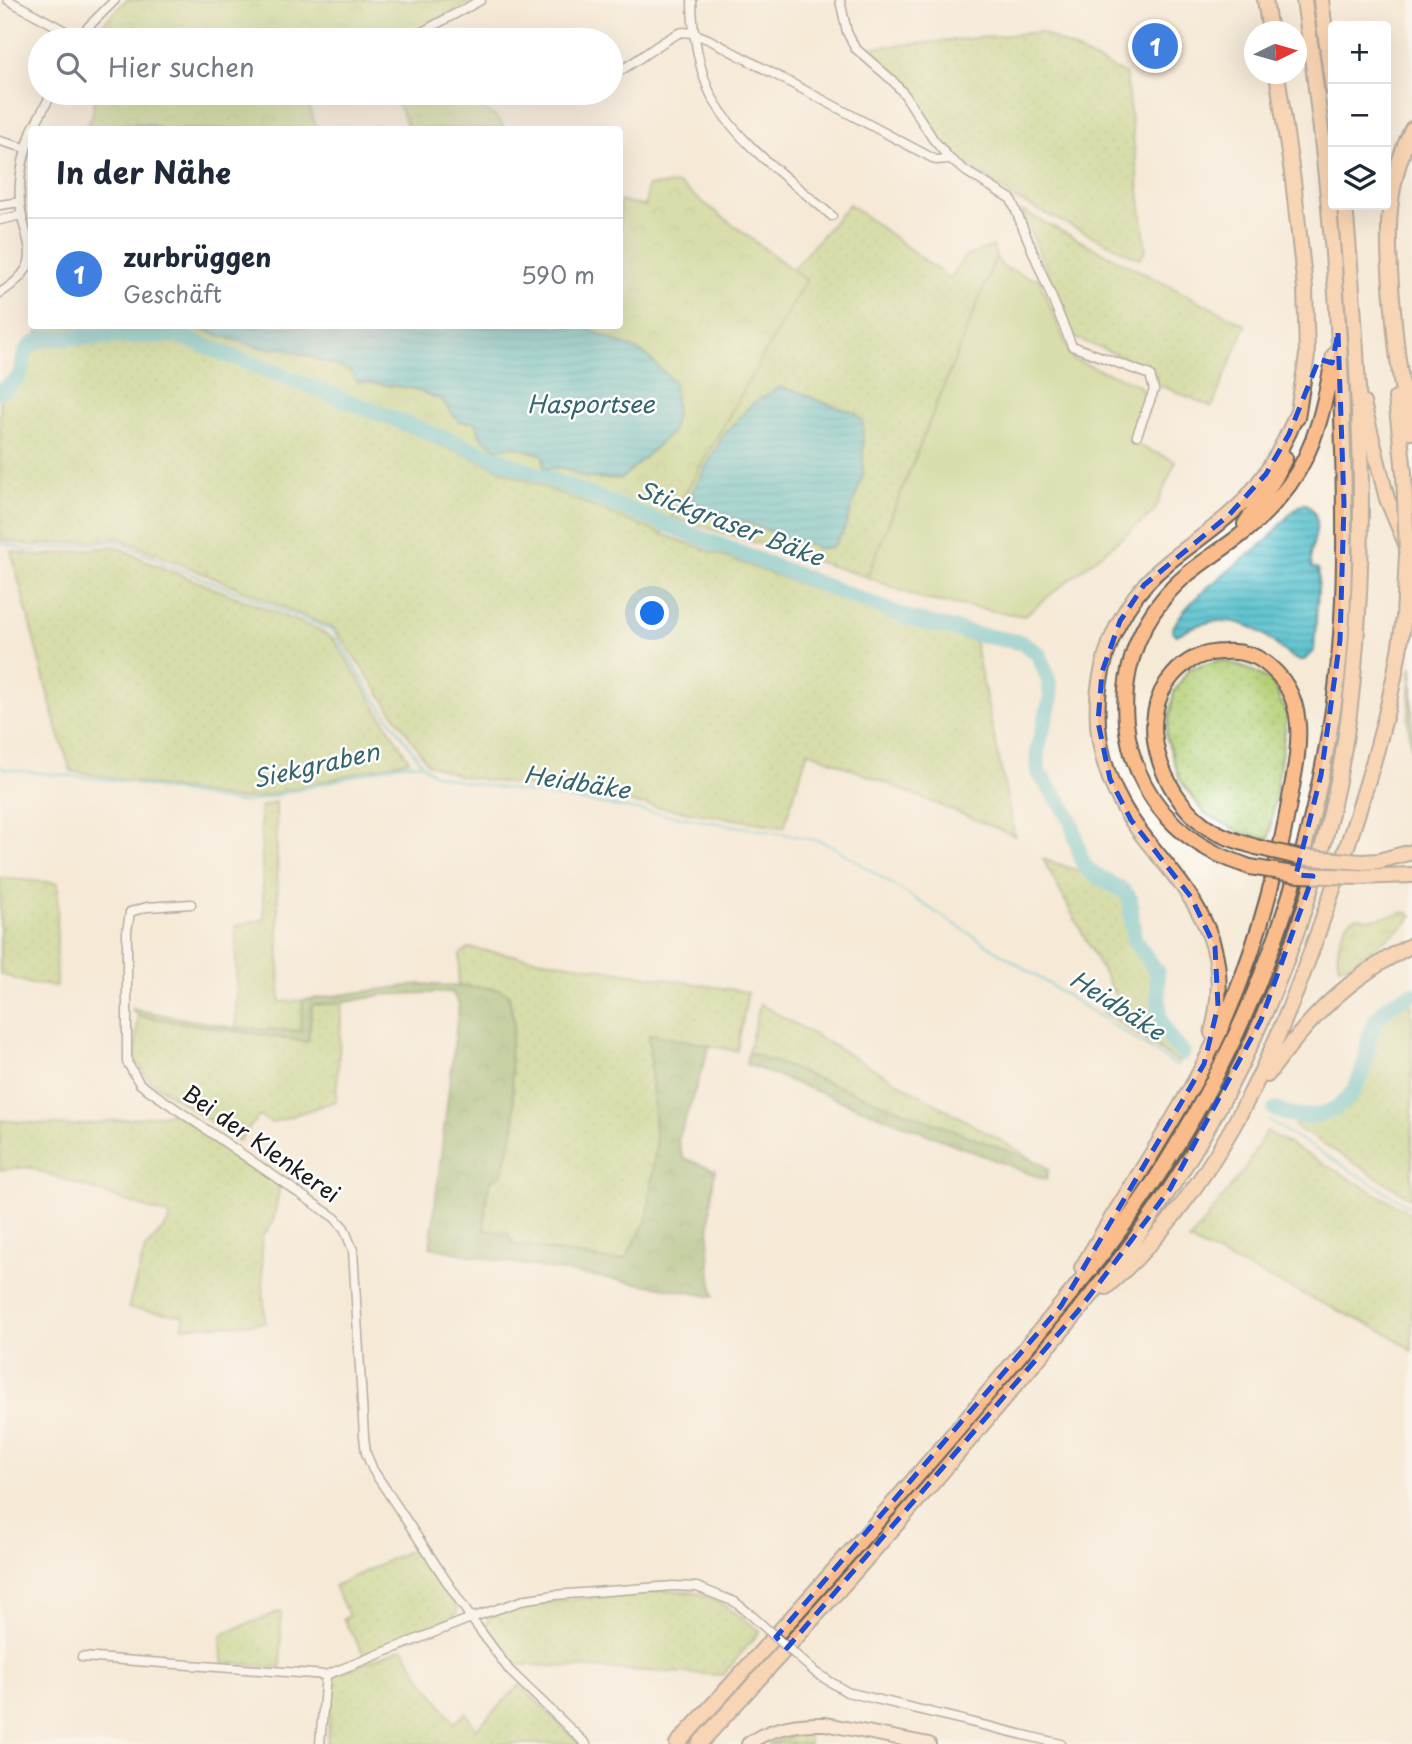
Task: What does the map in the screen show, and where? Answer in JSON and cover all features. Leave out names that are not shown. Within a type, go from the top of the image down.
[{"type":"highway","points":[[1265,0],[1268,21]]},
{"type":"highway","points":[[677,1744],[880,1520],[1061,1306],[1128,1219],[1158,1176],[1208,1090],[1252,998],[1293,886],[1321,775],[1333,713],[1340,640],[1344,504],[1338,333],[1322,138],[1304,0]]},
{"type":"highway","points":[[1321,0],[1332,84]]},
{"type":"highway","points":[[1235,540],[1283,463],[1298,411],[1307,355],[1306,288],[1279,84]]},
{"type":"highway","points":[[1412,129],[1395,172],[1388,215],[1395,333],[1412,432]]},
{"type":"highway","points":[[699,1744],[881,1542],[1078,1311],[1140,1232],[1170,1189],[1223,1099],[1277,982],[1306,901],[1338,778],[1356,649],[1360,507],[1357,381],[1345,210]]},
{"type":"highway","points":[[1338,333],[1322,414],[1310,448],[1291,482],[1278,499],[1235,540],[1186,575],[1153,611],[1133,651],[1124,692],[1124,713],[1134,762],[1155,802],[1188,836],[1207,849],[1250,867],[1299,876],[1360,870],[1412,852]]},
{"type":"highway","points":[[1078,1311],[1129,1267],[1156,1238],[1206,1170],[1247,1101],[1301,977],[1347,847],[1389,710],[1404,617],[1407,554],[1404,472],[1396,402],[1395,333]]},
{"type":"highway","points":[[1357,381],[1387,499],[1412,556]]},
{"type":"highway","points":[[1204,1065],[1218,1006],[1220,979],[1215,947],[1191,897],[1131,820],[1110,779],[1099,735],[1099,684],[1109,645],[1119,621],[1134,598],[1167,563],[1217,526],[1244,501],[1276,458],[1298,411]]},
{"type":"highway","points":[[1061,1306],[1204,1065],[1242,981],[1270,895],[1284,834],[1295,770],[1299,734],[1297,711],[1289,688],[1275,670],[1258,658],[1237,651],[1214,652],[1194,658],[1178,669],[1166,683],[1157,703],[1153,726],[1157,751],[1168,780],[1182,803],[1201,823],[1221,836],[1256,847],[1298,856],[1360,870],[1412,875]]},
{"type":"highway","points":[[1247,1101],[1317,1012],[1377,963],[1412,945]]},
{"type":"street","points":[[8,0],[58,28]]},
{"type":"street","points":[[87,28],[115,0]]},
{"type":"street","points":[[429,28],[481,0]]},
{"type":"street","points":[[692,0],[694,33],[712,97],[747,142],[832,216]]},
{"type":"street","points":[[840,0],[847,32],[855,48],[905,95],[933,139],[950,159],[1011,199],[1072,346],[1150,375],[1154,390],[1137,435]]},
{"type":"street","points":[[623,70],[680,32],[694,33],[936,160],[950,159]]},
{"type":"street","points":[[34,126],[46,105]]},
{"type":"street","points":[[28,140],[20,202],[28,236]]},
{"type":"street","points":[[0,141],[25,148]]},
{"type":"street","points":[[0,205],[20,202]]},
{"type":"street","points":[[0,220],[23,218]]},
{"type":"street","points":[[0,293],[20,278],[28,262]]},
{"type":"street","name":"Bei der Klenkerei","points":[[191,904],[147,907],[130,912],[127,931],[127,1062],[140,1084],[335,1218],[344,1228],[353,1250],[366,1453],[373,1469],[471,1618],[510,1671],[586,1744]]},
{"type":"street","points":[[82,1657],[327,1675],[471,1618],[527,1600],[673,1586],[697,1587],[735,1602],[816,1673],[847,1692],[1060,1744]]},
{"type":"street","points":[[320,1744],[327,1675]]},
{"type":"street","points":[[748,1744],[771,1731],[808,1723],[929,1744]]},
{"type":"highlighted area","points":[[1338,333],[1344,504],[1340,640],[1321,775],[1296,875],[1313,876],[1261,1020],[1170,1189],[1078,1311],[787,1648],[776,1637],[1061,1306],[1204,1064],[1218,1006],[1215,947],[1191,897],[1131,820],[1110,779],[1098,722],[1102,672],[1120,621],[1144,585],[1229,515],[1266,474],[1289,434],[1319,359],[1332,363]]},
{"type":"green space","points":[[126,0],[473,0],[423,28],[99,28]]},
{"type":"green space","points":[[1040,32],[1126,75],[1146,250],[1140,259],[1015,199],[947,148],[909,88],[870,48]]},
{"type":"green space","points":[[94,105],[308,105],[316,126],[87,126]]},
{"type":"green space","points":[[398,105],[477,105],[502,126],[408,126]]},
{"type":"green space","points":[[679,184],[806,280],[662,534],[510,474],[317,382],[178,330],[57,334],[42,337],[37,333],[43,329],[199,329],[266,349],[285,348],[351,371],[356,381],[412,388],[442,400],[459,421],[476,421],[481,437],[543,455],[544,469],[561,467],[586,478],[621,479],[672,432],[645,354],[588,329],[623,329],[623,202],[646,206],[647,186]]},
{"type":"green space","points":[[849,204],[950,279],[964,257],[993,246],[996,257],[867,577],[671,517],[806,280],[792,270]],"holes":[[[802,393],[855,413],[863,422],[863,442]]]},
{"type":"green space","points":[[1022,211],[1246,325],[1212,407],[1159,385],[1151,368],[1075,338]]},
{"type":"green space","points":[[996,257],[1003,267],[1033,279],[1038,277],[1072,359],[1139,385],[1146,400],[1129,442],[1176,461],[1154,512],[1024,616],[922,599],[867,577]]},
{"type":"green space","points":[[174,338],[662,534],[916,626],[973,635],[1015,836],[808,751],[784,827],[460,776],[428,764],[335,629],[119,538],[32,546],[0,539],[0,396],[17,385],[32,350],[44,342]]},
{"type":"green space","points":[[115,546],[319,630],[334,639],[409,760],[255,798],[234,799],[71,771],[56,725],[11,551],[39,556]]},
{"type":"green space","points":[[1221,660],[1253,671],[1272,682],[1287,715],[1269,839],[1242,833],[1205,814],[1180,780],[1166,736],[1174,692],[1189,669]]},
{"type":"green space","points":[[1412,666],[1412,755],[1408,723]]},
{"type":"green space","points":[[276,802],[280,1002],[303,1000],[301,1031],[236,1028],[236,925],[264,919],[260,807]]},
{"type":"green space","points":[[1043,859],[1095,877],[1114,888],[1125,899],[1133,941],[1153,978],[1156,1020],[1167,1041],[1182,1056],[1179,1063],[1103,1012],[1118,1000]]},
{"type":"green space","points":[[0,878],[58,883],[56,986],[31,984],[0,974]]},
{"type":"green space","points":[[1407,912],[1412,916],[1403,927],[1345,966],[1339,966],[1340,938],[1352,919],[1377,918]]},
{"type":"green space","points":[[469,948],[748,992],[737,1051],[649,1034],[656,1146],[647,1220],[625,1259],[612,1261],[513,1244],[513,1240],[484,1231],[491,1180],[502,1174],[515,1125],[510,1050],[514,1023],[509,995],[499,989],[458,985],[460,954]]},
{"type":"green space","points":[[421,984],[499,989],[508,994],[514,1023],[510,1050],[515,1125],[502,1174],[491,1181],[487,1194],[484,1230],[508,1233],[513,1244],[611,1261],[625,1259],[647,1220],[656,1146],[649,1034],[710,1045],[678,1141],[683,1158],[715,1170],[709,1234],[714,1297],[430,1247],[459,1004],[452,992],[382,995],[342,1003],[312,1005],[308,1042],[138,1016],[132,1009],[235,1028],[300,1031],[303,1000]]},
{"type":"green space","points":[[1412,1000],[1412,1199],[1294,1126],[1301,1121],[1342,1110],[1356,1099],[1371,1047],[1380,1028],[1393,1012]]},
{"type":"green space","points":[[342,1003],[336,1101],[271,1123],[259,1116],[239,1141],[149,1080],[135,1060],[138,1016],[308,1042],[312,1005]]},
{"type":"green space","points":[[760,1004],[1042,1164],[748,1052]]},
{"type":"green space","points":[[748,1052],[1042,1164],[1049,1169],[1046,1180],[746,1064]]},
{"type":"green space","points":[[176,1113],[280,1185],[273,1223],[261,1238],[265,1323],[182,1327],[185,1316],[128,1308],[145,1249],[167,1225],[170,1216],[28,1167],[0,1170],[0,1120],[69,1126]]},
{"type":"green space","points":[[1266,1131],[1412,1214],[1412,1351],[1389,1334],[1189,1241],[1244,1170]]},
{"type":"green space","points":[[414,1548],[420,1549],[457,1605],[457,1614],[434,1629],[365,1656],[343,1619],[349,1616],[334,1586]]},
{"type":"green space","points":[[666,1590],[707,1596],[727,1606],[760,1631],[723,1675],[509,1664],[485,1627],[489,1618],[522,1604]]},
{"type":"green space","points":[[281,1611],[281,1668],[222,1662],[221,1636]]},
{"type":"green space","points":[[403,1648],[454,1723],[466,1713],[476,1729],[520,1685],[580,1744],[327,1744],[333,1675]]},
{"type":"green space","points":[[809,1731],[809,1744],[767,1744]]},
{"type":"water","points":[[146,123],[154,126],[118,126]]},
{"type":"water","name":"Hasportsee","points":[[199,329],[588,329],[645,354],[674,382],[676,412],[672,432],[621,479],[586,478],[561,467],[544,469],[543,455],[515,446],[497,449],[481,437],[476,422],[459,422],[442,400],[411,388],[356,381],[351,371],[285,348],[266,349]]},
{"type":"water","points":[[779,387],[856,413],[863,422],[863,475],[844,530],[833,546],[820,549],[694,504],[691,494],[723,436],[752,404]]},
{"type":"water","points":[[1305,503],[1316,517],[1317,525],[1311,559],[1312,568],[1318,569],[1319,575],[1314,651],[1304,660],[1298,660],[1253,628],[1231,621],[1209,622],[1177,635],[1172,631],[1187,607],[1199,595],[1266,541],[1289,515]]},
{"type":"waterway","name":"Stickgraser Bäke","points":[[0,391],[20,375],[24,357],[30,347],[48,338],[177,335],[911,619],[1023,643],[1039,655],[1049,682],[1051,698],[1037,751],[1038,772],[1065,809],[1082,861],[1088,870],[1125,892],[1130,899],[1134,940],[1157,972],[1160,1019],[1172,1041],[1183,1053]]},
{"type":"waterway","name":"Heidbäke","points":[[0,542],[30,551],[117,541],[333,631],[370,691],[422,764],[432,773],[459,781],[779,833],[820,841],[834,847],[1177,1066]]},
{"type":"waterway","name":"Siekgraben","points":[[135,784],[234,802],[250,802],[400,764],[422,764]]},
{"type":"waterway","name":"Siekgraben","points":[[0,766],[5,769],[126,782]]},
{"type":"waterway","name":"Stickgraser Bäke","points":[[1275,1110],[1290,1115],[1318,1115],[1342,1104],[1351,1094],[1364,1066],[1375,1021],[1391,1005],[1412,994]]},
{"type":"waterway","name":"Heidbäke","points":[[1268,1120],[1412,1208]]},
{"type":"place","name":"zurbrüggen","points":[[1155,46]]}]
